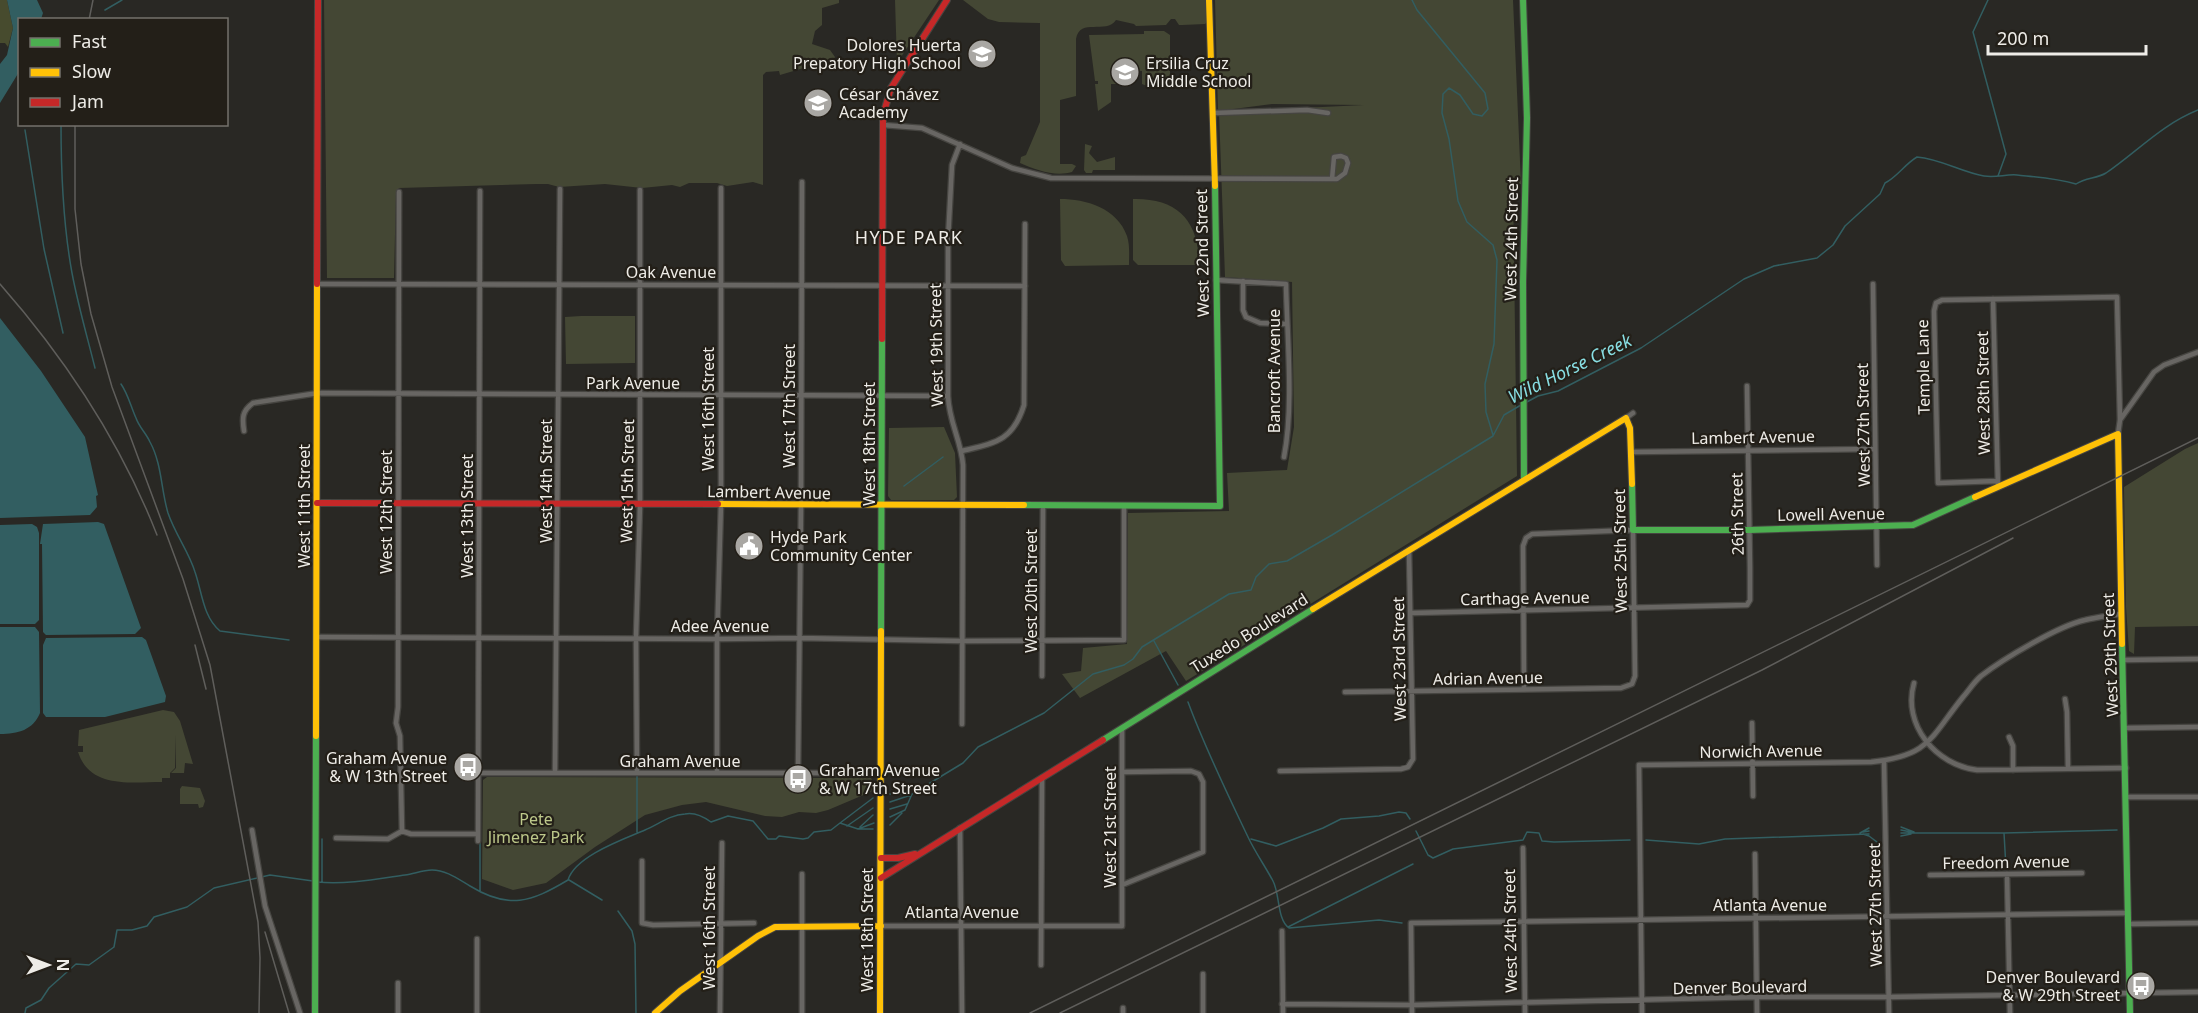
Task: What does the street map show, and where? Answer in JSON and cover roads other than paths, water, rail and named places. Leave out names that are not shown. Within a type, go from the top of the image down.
[{"type":"street","name":"West 11th Street","points":[[315,1013],[318,0]]},
{"type":"street","name":"West 18th Street","points":[[880,1013],[883,125],[885,106],[891,88],[947,0]]},
{"type":"street","name":"West 22nd Street","points":[[1209,0],[1215,178],[1220,506]]},
{"type":"street","name":"West 24th Street","points":[[1523,0],[1527,141],[1522,282],[1524,479]]},
{"type":"street","points":[[1213,112],[1307,110],[1328,113]]},
{"type":"street","points":[[883,125],[922,128],[1012,168],[1051,178],[1215,178],[1332,179],[1337,179],[1345,173],[1346,158],[1334,157],[1332,179]]},
{"type":"street","name":"West 19th Street","points":[[960,144],[952,165],[948,240],[948,396],[950,420],[962,451],[962,724]]},
{"type":"street","name":"West 17th Street","points":[[798,773],[802,182]]},
{"type":"street","name":"West 16th Street","points":[[717,773],[717,639],[721,504],[721,188]]},
{"type":"street","name":"West 14th Street","points":[[555,772],[560,189]]},
{"type":"street","name":"West 13th Street","points":[[478,841],[480,190]]},
{"type":"street","name":"West 15th Street","points":[[637,773],[640,190]]},
{"type":"street","name":"West 12th Street","points":[[399,192],[398,707],[396,723],[400,736],[402,831]]},
{"type":"street","points":[[962,451],[996,442],[1011,432],[1020,419],[1024,405],[1025,224]]},
{"type":"street","points":[[1216,280],[1243,281],[1243,310],[1246,317],[1260,322],[1286,324]]},
{"type":"street","name":"Bancroft Avenue","points":[[1243,281],[1286,284],[1287,441],[1284,457]]},
{"type":"street","name":"Oak Avenue","points":[[317,284],[1025,286]]},
{"type":"street","name":"West 27th Street","points":[[1873,284],[1877,565]]},
{"type":"street","name":"Temple Lane","points":[[1997,484],[1938,483],[1934,322],[1936,303],[1942,300],[2117,297]]},
{"type":"street","name":"West 29th Street","points":[[2117,297],[2130,1013]]},
{"type":"street","name":"West 28th Street","points":[[1993,299],[1997,484]]},
{"type":"street","points":[[2120,420],[2154,372],[2164,365],[2198,352]]},
{"type":"street","name":"26th Street","points":[[1747,386],[1750,600],[1747,605]]},
{"type":"street","name":"Park Avenue","points":[[244,431],[243,415],[253,403],[318,393],[948,396]]},
{"type":"street","name":"Tuxedo Boulevard","points":[[881,878],[1633,413]]},
{"type":"street","name":"West 25th Street","points":[[1626,418],[1630,428],[1635,608],[1635,676],[1632,684]]},
{"type":"street","name":"Lowell Avenue","points":[[1523,610],[1523,546],[1526,538],[1532,534],[1913,525],[1997,484],[2118,434]]},
{"type":"street","name":"Lambert Avenue","points":[[1631,452],[1875,448]]},
{"type":"street","name":"Lambert Avenue","points":[[317,503],[1220,506]]},
{"type":"street","name":"Adee Avenue","points":[[317,637],[1124,640],[1124,506]]},
{"type":"street","name":"West 20th Street","points":[[1042,676],[1043,507]]},
{"type":"street","name":"West 23rd Street","points":[[1280,771],[1401,769],[1408,767],[1413,759],[1409,550]]},
{"type":"street","name":"Carthage Avenue","points":[[1412,613],[1747,605]]},
{"type":"street","points":[[1523,610],[1524,689]]},
{"type":"street","points":[[1927,743],[1938,732],[1979,677],[2021,650],[2083,620],[2121,614]]},
{"type":"street","points":[[2123,660],[2198,660]]},
{"type":"street","points":[[1914,683],[1911,692],[1913,710],[1918,727],[1927,743],[1942,758],[1968,769],[2126,768]]},
{"type":"street","name":"Adrian Avenue","points":[[1345,692],[1621,688],[1632,684]]},
{"type":"street","points":[[2065,699],[2068,769]]},
{"type":"street","points":[[1752,723],[1753,796]]},
{"type":"street","points":[[2125,728],[2198,727]]},
{"type":"street","name":"West 21st Street","points":[[1122,729],[1122,926]]},
{"type":"street","points":[[2009,737],[2013,746],[2013,770]]},
{"type":"street","name":"Norwich Avenue","points":[[1641,920],[1639,765],[1884,761],[1917,750],[1927,743]]},
{"type":"street","name":"West 27th Street","points":[[1884,761],[1889,1013]]},
{"type":"street","points":[[1122,772],[1191,771],[1199,774],[1203,782],[1203,852],[1122,885]]},
{"type":"street","name":"Graham Avenue","points":[[478,773],[881,773]]},
{"type":"street","points":[[1041,965],[1042,778]]},
{"type":"street","points":[[2127,797],[2198,797]]},
{"type":"street","points":[[960,828],[962,1013]]},
{"type":"street","points":[[252,830],[266,906],[300,1013]]},
{"type":"street","points":[[336,838],[387,839],[402,831],[411,834],[478,834]]},
{"type":"street","name":"West 16th Street","points":[[720,1013],[722,843]]},
{"type":"street","name":"West 24th Street","points":[[1523,848],[1525,1013]]},
{"type":"street","points":[[881,858],[902,858],[921,852]]},
{"type":"street","points":[[1755,854],[1757,1013]]},
{"type":"street","points":[[642,861],[642,923],[653,926],[754,923]]},
{"type":"street","name":"Freedom Avenue","points":[[1930,874],[2082,873]]},
{"type":"street","points":[[802,874],[802,1013]]},
{"type":"street","points":[[2007,874],[2010,1013]]},
{"type":"street","name":"Atlanta Avenue","points":[[1412,1005],[1411,924],[2128,913]]},
{"type":"street","points":[[1641,920],[1642,1013]]},
{"type":"street","points":[[2129,924],[2198,923]]},
{"type":"street","name":"Atlanta Avenue","points":[[655,1013],[680,991],[758,936],[775,927],[1122,926]]},
{"type":"street","points":[[1282,931],[1282,1013]]},
{"type":"street","points":[[477,939],[477,1013]]},
{"type":"street","points":[[1203,974],[1203,1013]]},
{"type":"street","points":[[398,983],[398,1013]]},
{"type":"street","name":"Denver Boulevard","points":[[1282,1005],[1412,1005],[1757,997],[2198,992]]},
{"type":"street","points":[[1412,1005],[1412,1013]]},
{"type":"water","points":[[7,0],[37,0],[43,13],[41,18],[18,18],[18,74],[0,103],[0,64],[7,55],[13,28]]},
{"type":"water","points":[[0,318],[41,371],[85,437],[98,495],[96,496],[97,507],[90,515],[0,518]]},
{"type":"water","points":[[98,522],[104,524],[141,628],[135,634],[46,635],[43,632],[42,544],[40,544],[43,524]]},
{"type":"water","points":[[32,524],[37,527],[39,533],[39,620],[35,624],[0,624],[0,525]]},
{"type":"water","points":[[0,627],[35,627],[39,632],[40,713],[37,719],[24,730],[0,734]]},
{"type":"water","points":[[142,637],[146,640],[166,696],[165,702],[105,717],[46,717],[43,713],[43,645],[46,638]]},
{"type":"waterway","points":[[105,10],[122,0]]},
{"type":"waterway","points":[[1412,0],[1417,10],[1485,93],[1488,109],[1482,116],[1473,114],[1460,95],[1449,88],[1443,94],[1442,113],[1449,139],[1458,201],[1467,222],[1493,245],[1497,260],[1494,344],[1485,384],[1486,412],[1493,435]]},
{"type":"waterway","points":[[1988,0],[1973,32],[2006,154],[1998,176]]},
{"type":"waterway","name":"Wild Horse Creek","points":[[1525,403],[1538,396],[1558,391],[1641,348],[1744,279],[1774,266],[1817,258],[1833,245],[1845,226],[1880,194],[1885,183],[1917,157],[1984,176],[2017,175],[2076,184],[2106,173],[2161,131],[2198,110]]},
{"type":"waterway","points":[[61,126],[66,236],[77,297],[95,368]]},
{"type":"waterway","points":[[25,130],[44,249],[63,333]]},
{"type":"waterway","points":[[121,384],[137,421],[154,450],[168,513],[192,565],[210,619],[220,631],[289,640]]},
{"type":"waterway","name":"Wild Horse Creek","points":[[890,817],[905,810],[912,794],[963,763],[978,747],[1044,713],[1093,674],[1124,665],[1133,659],[1142,647],[1229,594],[1251,590],[1256,577],[1269,564],[1287,561],[1493,436],[1504,415],[1521,405]]},
{"type":"waterway","points":[[904,486],[943,457]]},
{"type":"waterway","points":[[1154,641],[1178,685]]},
{"type":"waterway","points":[[1188,702],[1232,804],[1273,881],[1285,924],[1289,928],[1379,920],[1402,923]]},
{"type":"waterway","points":[[637,774],[637,832]]},
{"type":"waterway","name":"Wild Horse Creek","points":[[890,794],[908,794]]},
{"type":"waterway","name":"Wild Horse Creek","points":[[890,802],[911,795]]},
{"type":"waterway","name":"Wild Horse Creek","points":[[840,823],[873,798]]},
{"type":"waterway","name":"Wild Horse Creek","points":[[890,809],[907,804]]},
{"type":"waterway","name":"Wild Horse Creek","points":[[847,826],[873,808]]},
{"type":"waterway","points":[[1251,839],[1276,846],[1341,819],[1399,812],[1406,813],[1410,819]]},
{"type":"waterway","name":"Wild Horse Creek","points":[[890,825],[902,813]]},
{"type":"waterway","name":"Wild Horse Creek","points":[[317,882],[361,881],[437,870],[452,875],[484,894],[508,900],[520,900],[543,894],[568,880],[572,871],[580,863],[601,849],[680,815],[695,814],[711,822],[728,816],[753,821],[768,839],[776,839],[779,836],[803,839],[808,838],[814,832],[831,830],[840,823],[858,829],[874,823]]},
{"type":"waterway","name":"Wild Horse Creek","points":[[860,827],[873,815]]},
{"type":"waterway","points":[[1901,827],[1914,832]]},
{"type":"waterway","points":[[1860,833],[1869,828]]},
{"type":"waterway","name":"Wild Horse Creek","points":[[859,829],[873,829]]},
{"type":"waterway","points":[[1901,830],[1911,832]]},
{"type":"waterway","points":[[1901,833],[2117,830]]},
{"type":"waterway","points":[[1416,831],[1428,855],[1433,858],[1453,849],[1523,840],[1527,832],[1539,833],[1542,841],[1554,842],[1630,840]]},
{"type":"waterway","points":[[1863,832],[1869,831]]},
{"type":"waterway","points":[[2004,833],[2006,868]]},
{"type":"waterway","points":[[1863,834],[1881,845]]},
{"type":"waterway","points":[[1646,840],[1699,844],[1725,839],[1869,834]]},
{"type":"waterway","points":[[1901,836],[1911,834]]},
{"type":"waterway","points":[[322,839],[322,882]]},
{"type":"waterway","points":[[480,841],[480,891]]},
{"type":"waterway","points":[[1288,927],[1413,864]]},
{"type":"waterway","name":"Wild Horse Creek","points":[[25,1013],[26,1008],[41,1000],[49,988],[76,964],[89,965],[114,947],[117,930],[132,930],[147,926],[154,917],[187,907],[214,888],[270,875],[313,881]]},
{"type":"waterway","points":[[569,880],[602,900]]},
{"type":"waterway","points":[[618,911],[632,931],[635,944],[636,1013]]},
{"type":"railway","points":[[89,18],[93,0]]},
{"type":"railway","points":[[75,126],[75,209],[81,264],[91,314],[112,387],[183,579],[210,665],[258,922],[259,1013]]},
{"type":"railway","points":[[0,284],[47,342],[89,403],[126,467],[157,535]]},
{"type":"railway","points":[[1030,1013],[2198,438]]},
{"type":"railway","points":[[1060,1013],[1762,670],[2013,538]]},
{"type":"railway","points":[[195,645],[206,689]]},
{"type":"railway","points":[[265,932],[289,1013]]},
{"type":"place","name":"Dolores Huerta Prepatory High School","points":[[982,54]]},
{"type":"place","name":"Ersilia Cruz Middle School","points":[[1125,72]]},
{"type":"place","name":"César Chávez Academy","points":[[818,103]]},
{"type":"place","name":"Hyde Park Community Center","points":[[749,546]]},
{"type":"place","name":"Graham Avenue & W 13th Street","points":[[468,767]]},
{"type":"place","name":"Graham Avenue & W 17th Street","points":[[798,779]]},
{"type":"place","name":"Denver Boulevard & W 29th Street","points":[[2141,986]]},
{"type":"district","name":"HYDE PARK","points":[[909,238]]},
{"type":"park label","name":"Pete Jimenez Park","points":[[536,828]]}]
